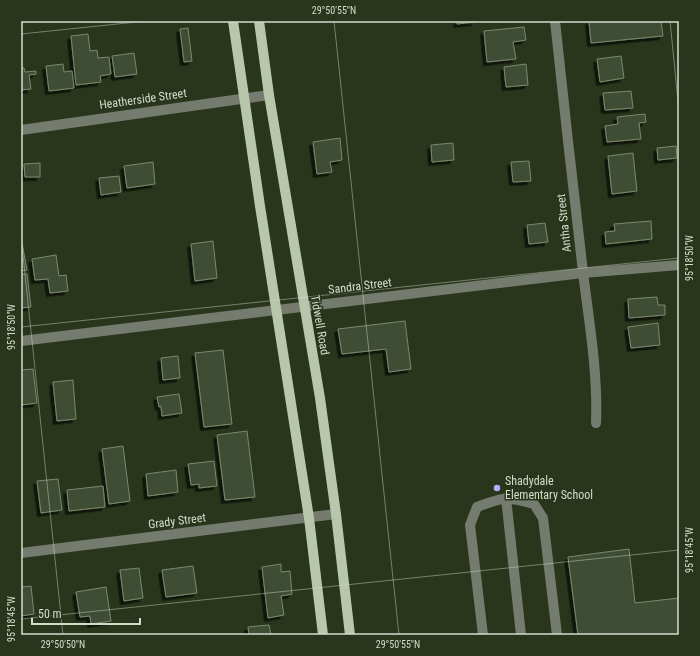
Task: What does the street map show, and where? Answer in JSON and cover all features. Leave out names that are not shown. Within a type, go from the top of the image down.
[{"type":"main road","points":[[233,21],[309,518],[323,635]]},
{"type":"main road","name":"Tidwell Road","points":[[259,21],[269,95],[320,398],[336,514],[350,635]]},
{"type":"street","name":"Antha Street","points":[[555,21],[583,273],[594,353],[596,423]]},
{"type":"street","name":"Heatherside Street","points":[[21,130],[269,95]]},
{"type":"street","name":"Sandra Street","points":[[21,341],[583,273],[679,265]]},
{"type":"street","points":[[506,498],[521,635]]},
{"type":"street","points":[[483,635],[470,524],[477,507],[494,500],[506,498],[534,504],[543,518],[557,635]]},
{"type":"street","name":"Grady Street","points":[[21,553],[336,514]]},
{"type":"building","points":[[457,21],[475,21],[475,22],[457,24]]},
{"type":"building","points":[[589,21],[661,21],[663,36],[591,43]]},
{"type":"building","points":[[524,27],[526,40],[513,42],[516,59],[487,62],[484,31]]},
{"type":"building","points":[[188,28],[192,61],[184,62],[180,29]]},
{"type":"building","points":[[88,34],[90,51],[97,50],[98,58],[109,57],[111,74],[100,76],[101,82],[76,85],[71,36]]},
{"type":"building","points":[[134,53],[137,74],[115,77],[112,56]]},
{"type":"building","points":[[621,56],[624,78],[600,82],[597,59]]},
{"type":"building","points":[[63,64],[64,72],[72,71],[74,88],[49,91],[46,66]]},
{"type":"building","points":[[526,64],[528,85],[506,87],[504,67]]},
{"type":"building","points":[[21,68],[24,68],[25,72],[36,71],[36,74],[29,75],[31,89],[21,90]]},
{"type":"building","points":[[631,91],[633,108],[605,110],[603,93]]},
{"type":"building","points":[[645,114],[646,122],[639,123],[641,139],[607,142],[605,126],[618,124],[617,117]]},
{"type":"building","points":[[340,138],[342,160],[330,162],[332,172],[317,174],[313,142]]},
{"type":"building","points":[[453,143],[454,160],[432,162],[431,145]]},
{"type":"building","points":[[676,146],[677,158],[658,160],[657,148]]},
{"type":"building","points":[[633,153],[637,191],[612,194],[608,156]]},
{"type":"building","points":[[529,161],[531,181],[513,182],[511,162]]},
{"type":"building","points":[[153,162],[155,184],[127,188],[124,166]]},
{"type":"building","points":[[40,163],[40,177],[25,177],[24,164]]},
{"type":"building","points":[[119,176],[121,192],[101,195],[99,178]]},
{"type":"building","points":[[651,221],[652,239],[606,244],[605,232],[615,231],[614,224]]},
{"type":"building","points":[[545,223],[548,242],[529,244],[527,225]]},
{"type":"building","points":[[21,237],[27,270],[21,271]]},
{"type":"building","points":[[213,241],[217,278],[195,281],[191,244]]},
{"type":"building","points":[[56,255],[59,276],[66,275],[68,291],[50,293],[48,279],[35,280],[32,259]]},
{"type":"building","points":[[21,274],[27,274],[31,307],[21,308]]},
{"type":"building","points":[[657,297],[658,305],[665,305],[665,315],[629,318],[628,299]]},
{"type":"building","points":[[405,321],[411,369],[389,372],[386,349],[342,354],[338,329]]},
{"type":"building","points":[[658,323],[660,345],[631,348],[628,327]]},
{"type":"building","points":[[223,350],[232,424],[204,427],[195,353]]},
{"type":"building","points":[[178,356],[180,378],[163,380],[161,358]]},
{"type":"building","points":[[33,369],[37,403],[21,405],[21,370]]},
{"type":"building","points":[[73,380],[76,419],[57,421],[53,382]]},
{"type":"building","points":[[179,394],[182,413],[162,416],[161,406],[159,407],[157,397]]},
{"type":"building","points":[[247,431],[255,497],[225,500],[217,435]]},
{"type":"building","points":[[123,446],[130,501],[109,504],[102,449]]},
{"type":"building","points":[[214,461],[217,486],[199,488],[199,484],[191,485],[188,464]]},
{"type":"building","points":[[176,470],[178,492],[148,496],[146,474]]},
{"type":"building","points":[[58,479],[62,510],[41,513],[37,481]]},
{"type":"building","points":[[103,486],[105,507],[69,511],[67,490]]},
{"type":"building","points":[[629,549],[635,603],[679,598],[679,635],[578,635],[568,557]]},
{"type":"building","points":[[281,564],[281,572],[290,571],[292,594],[281,596],[284,615],[268,618],[262,567]]},
{"type":"building","points":[[193,566],[197,593],[166,597],[162,570]]},
{"type":"building","points":[[139,568],[143,598],[124,601],[120,570]]},
{"type":"building","points":[[31,586],[34,614],[21,616],[21,587]]},
{"type":"building","points":[[106,587],[111,621],[91,624],[90,616],[80,617],[76,592]]},
{"type":"building","points":[[269,625],[271,635],[249,635],[248,627]]},
{"type":"place","name":"Shadydale Elementary School","points":[[497,488]]}]
